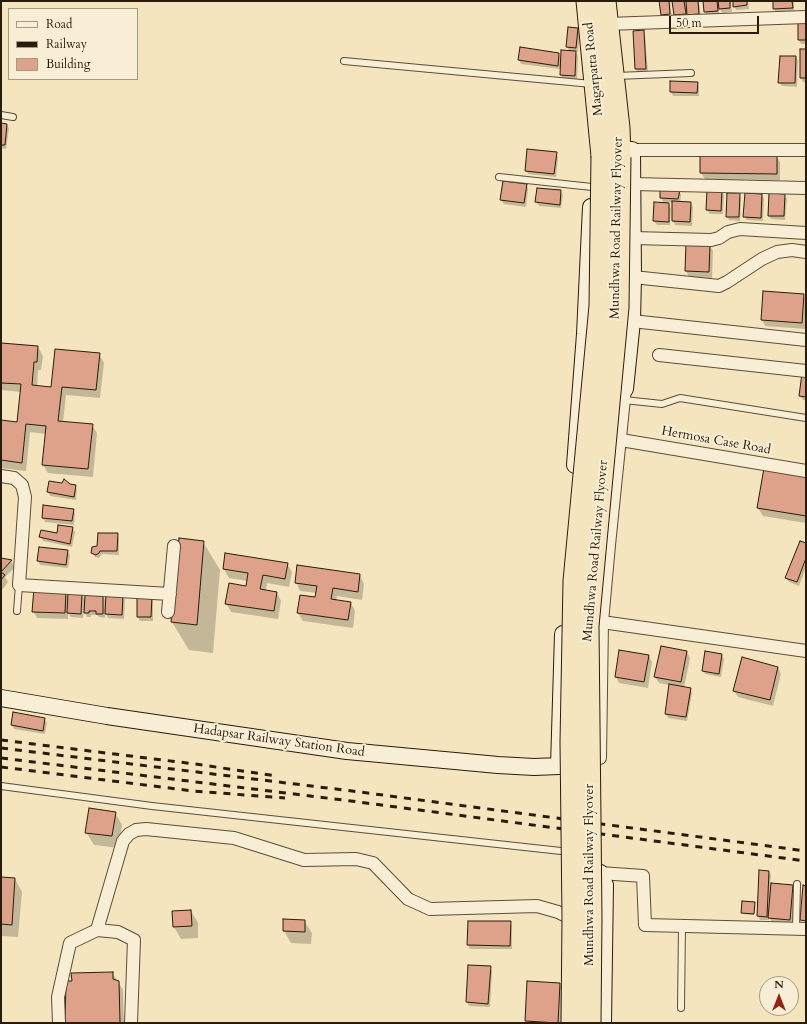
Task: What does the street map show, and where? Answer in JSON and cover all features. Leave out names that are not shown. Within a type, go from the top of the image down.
[{"type":"highway","name":"Magarpatta Road","points":[[587,1],[616,146]]},
{"type":"highway","name":"Magarpatta Road","points":[[604,80],[607,24],[605,1]]},
{"type":"highway","name":"Mundhwa Road Railway Flyover","points":[[572,1023],[573,918],[571,742],[574,581],[616,146]]},
{"type":"highway","name":"Mundhwa Road Railway Flyover","points":[[590,1023],[591,918],[588,626],[618,307],[616,146]]},
{"type":"street","points":[[607,24],[806,18]]},
{"type":"street","points":[[625,394],[581,385],[593,154],[595,145],[806,150]]},
{"type":"street","points":[[600,758],[602,622],[632,321],[633,184],[616,146]]},
{"type":"street","points":[[633,184],[806,188]]},
{"type":"street","points":[[633,238],[711,240],[719,238],[728,232],[740,229],[806,233]]},
{"type":"street","points":[[633,277],[719,286],[762,258],[777,252],[792,250],[806,252]]},
{"type":"street","points":[[632,321],[806,340]]},
{"type":"street","points":[[659,355],[806,371]]},
{"type":"street","name":"Hadapsar Railway Station Road","points":[[1,698],[107,716],[347,751],[498,766],[558,766],[563,610],[581,385]]},
{"type":"street","name":"Hermosa Case Road","points":[[621,440],[806,471]]},
{"type":"street","points":[[1,476],[14,478],[22,485],[25,497],[19,585],[170,594]]},
{"type":"street","points":[[168,612],[174,546]]},
{"type":"street","points":[[602,622],[806,651]]},
{"type":"street","points":[[97,930],[123,841],[129,834],[136,830],[146,829],[234,838],[304,860],[356,859],[372,863],[408,899],[430,909],[537,906],[564,915]]},
{"type":"street","points":[[562,1023],[564,882],[567,873],[600,873],[643,876],[645,925],[801,929]]},
{"type":"street","points":[[600,873],[605,885],[603,1023]]},
{"type":"street","points":[[59,1023],[58,997],[70,943],[97,930],[118,932],[134,940],[131,1023]]},
{"type":"lane","points":[[344,61],[604,80],[691,73]]},
{"type":"lane","points":[[1,115],[13,117]]},
{"type":"lane","points":[[499,177],[592,188]]},
{"type":"lane","points":[[625,394],[662,404],[680,398],[806,418]]},
{"type":"lane","points":[[16,611],[19,585]]},
{"type":"lane","points":[[1,786],[152,806],[530,849],[552,850],[583,855],[595,862],[600,873]]},
{"type":"lane","points":[[797,884],[801,929]]},
{"type":"lane","points":[[681,1008],[682,926]]},
{"type":"building","points":[[659,1],[669,1],[670,14],[661,15]]},
{"type":"building","points":[[672,1],[684,1],[686,14],[674,15]]},
{"type":"building","points":[[686,1],[698,1],[699,14],[687,15]]},
{"type":"building","points":[[703,1],[717,1],[718,11],[704,12]]},
{"type":"building","points":[[718,1],[730,1],[730,8],[719,9]]},
{"type":"building","points":[[733,1],[747,1],[747,5],[733,7]]},
{"type":"building","points":[[773,1],[792,1],[793,8],[773,9]]},
{"type":"building","points":[[798,19],[806,19],[806,40],[798,40]]},
{"type":"building","points":[[568,27],[578,28],[576,48],[566,47]]},
{"type":"building","points":[[644,30],[646,69],[635,69],[633,31]]},
{"type":"building","points":[[520,47],[559,53],[558,66],[518,60]]},
{"type":"building","points":[[800,49],[806,49],[806,78],[800,78]]},
{"type":"building","points":[[561,50],[576,51],[575,76],[560,75]]},
{"type":"building","points":[[780,56],[796,56],[795,83],[778,83]]},
{"type":"building","points":[[670,81],[698,82],[697,93],[670,92]]},
{"type":"building","points":[[1,123],[7,124],[5,145],[1,145]]},
{"type":"building","points":[[527,149],[557,152],[554,174],[525,171]]},
{"type":"building","points":[[700,154],[777,155],[777,174],[700,173]]},
{"type":"building","points":[[503,181],[527,184],[524,203],[500,200]]},
{"type":"building","points":[[537,188],[561,190],[560,205],[535,202]]},
{"type":"building","points":[[660,190],[680,190],[678,199],[660,198]]},
{"type":"building","points":[[707,190],[722,190],[721,211],[706,210]]},
{"type":"building","points":[[727,193],[740,193],[739,217],[726,217]]},
{"type":"building","points":[[745,193],[762,194],[761,218],[743,217]]},
{"type":"building","points":[[769,193],[785,194],[784,216],[768,216]]},
{"type":"building","points":[[672,201],[691,202],[690,222],[672,221]]},
{"type":"building","points":[[654,202],[669,203],[669,222],[653,221]]},
{"type":"building","points":[[686,243],[710,244],[709,272],[685,271]]},
{"type":"building","points":[[763,291],[804,294],[802,323],[761,320]]},
{"type":"building","points":[[1,343],[38,346],[37,362],[34,362],[32,385],[51,387],[55,349],[100,353],[96,390],[62,387],[58,421],[93,424],[88,469],[42,465],[46,426],[26,424],[22,463],[1,460],[1,420],[17,422],[21,384],[1,383]]},
{"type":"building","points":[[802,373],[806,373],[806,397],[799,396]]},
{"type":"building","points":[[764,468],[806,475],[806,516],[757,508]]},
{"type":"building","points":[[64,479],[70,484],[76,485],[74,497],[47,492],[49,481],[62,483]]},
{"type":"building","points":[[43,505],[74,509],[72,521],[42,518]]},
{"type":"building","points":[[58,525],[73,527],[70,544],[39,537],[41,530],[57,533]]},
{"type":"building","points":[[98,533],[118,533],[117,551],[100,551],[96,555],[91,553],[92,547],[97,546]]},
{"type":"building","points":[[179,538],[204,541],[197,625],[171,622]]},
{"type":"building","points":[[800,541],[806,543],[806,558],[797,582],[785,578]]},
{"type":"building","points":[[39,547],[68,550],[66,565],[37,561]]},
{"type":"building","points":[[225,553],[288,563],[285,579],[263,575],[260,589],[277,592],[274,611],[225,604],[229,583],[246,586],[248,573],[223,569]]},
{"type":"building","points":[[1,558],[12,560],[1,572]]},
{"type":"building","points":[[297,565],[360,574],[358,592],[333,588],[331,599],[351,602],[348,620],[297,613],[300,595],[315,597],[317,586],[295,583]]},
{"type":"building","points":[[1,572],[5,575],[1,580]]},
{"type":"building","points":[[34,588],[66,590],[65,613],[32,612]]},
{"type":"building","points":[[68,593],[82,593],[81,614],[67,613]]},
{"type":"building","points":[[106,594],[123,595],[122,615],[105,614]]},
{"type":"building","points":[[85,595],[103,596],[103,614],[96,614],[96,611],[84,613]]},
{"type":"building","points":[[137,596],[152,596],[151,617],[137,617]]},
{"type":"building","points":[[661,646],[687,651],[681,682],[654,677]]},
{"type":"building","points":[[619,650],[649,655],[644,682],[615,677]]},
{"type":"building","points":[[705,651],[722,654],[719,674],[702,671]]},
{"type":"building","points":[[742,657],[778,667],[770,700],[733,691]]},
{"type":"building","points":[[669,684],[691,688],[686,717],[665,714]]},
{"type":"building","points":[[13,712],[45,718],[43,731],[11,725]]},
{"type":"building","points":[[89,808],[116,812],[112,836],[85,833]]},
{"type":"building","points":[[759,870],[769,871],[767,917],[757,916]]},
{"type":"building","points":[[1,877],[15,878],[12,925],[1,924]]},
{"type":"building","points":[[771,883],[793,885],[790,920],[768,918]]},
{"type":"building","points":[[803,885],[806,886],[806,921],[800,920]]},
{"type":"building","points":[[742,901],[755,902],[754,914],[741,913]]},
{"type":"building","points":[[191,910],[192,926],[173,927],[172,911]]},
{"type":"building","points":[[283,919],[305,920],[305,932],[283,931]]},
{"type":"building","points":[[468,921],[511,921],[510,946],[467,945]]},
{"type":"building","points":[[468,965],[491,966],[488,1004],[466,1002]]},
{"type":"building","points":[[113,972],[113,979],[119,981],[120,1023],[65,1023],[66,981],[72,981],[71,973]]},
{"type":"building","points":[[527,981],[560,983],[558,1023],[525,1021]]},
{"type":"railway","points":[[1,740],[195,764],[277,776]]},
{"type":"railway","points":[[1,748],[352,791],[806,851]]},
{"type":"railway","points":[[1,758],[351,801],[806,861]]},
{"type":"railway","points":[[1,767],[193,791],[285,798]]}]
